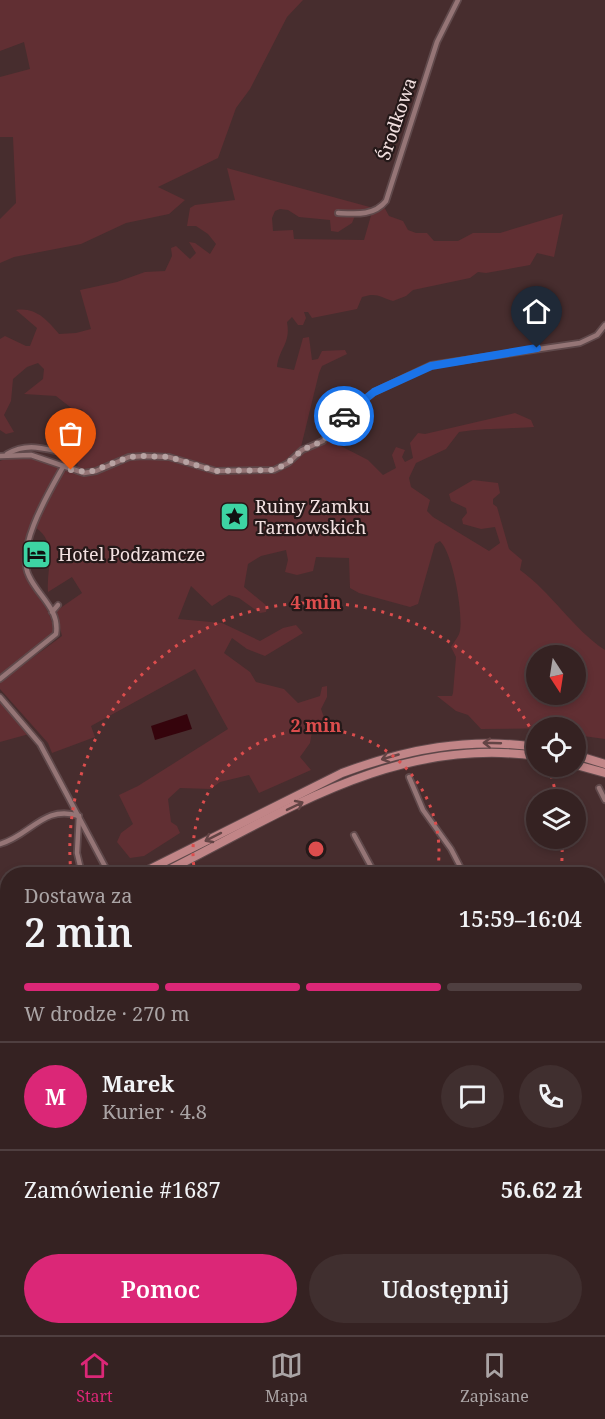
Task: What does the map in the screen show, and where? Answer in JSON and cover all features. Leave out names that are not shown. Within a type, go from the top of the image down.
[{"type":"main road","points":[[154,867],[312,787],[368,763],[422,748],[447,745],[483,742],[526,746]]},
{"type":"main road","points":[[175,867],[297,805],[379,769],[458,753],[485,752],[526,755]]},
{"type":"main road","points":[[586,757],[605,764]]},
{"type":"main road","points":[[586,768],[605,773]]},
{"type":"street","name":"Środkowa","points":[[338,213],[369,212],[379,209],[386,201],[437,42],[458,0]]},
{"type":"street","points":[[2,455],[30,454],[51,460],[63,467],[90,472],[129,457],[144,456],[169,457],[216,471],[280,468],[302,450],[323,441],[332,427],[374,392],[431,366],[580,342],[597,335],[605,325]]},
{"type":"street","points":[[2,455],[19,447],[39,447],[56,451]]},
{"type":"street","points":[[0,679],[54,637],[57,629],[52,612],[29,577],[25,560],[43,503],[63,467]]},
{"type":"street","points":[[52,612],[58,605]]},
{"type":"street","points":[[0,697],[40,744],[105,867]]},
{"type":"street","points":[[409,777],[423,810],[452,849],[461,867]]},
{"type":"street","points":[[599,788],[605,800]]},
{"type":"street","points":[[0,844],[13,840],[45,816],[66,812],[79,816]]},
{"type":"street","points":[[79,816],[77,853],[80,867]]},
{"type":"street","points":[[354,835],[371,867]]},
{"type":"shaded area","points":[[0,0],[303,0],[287,17],[250,89],[236,108],[218,158],[158,187],[185,200],[169,214],[126,223],[81,244],[14,257],[0,263],[0,219],[16,203],[13,137],[0,137],[0,77],[30,69],[24,42],[0,51]]},
{"type":"shaded area","points":[[227,168],[377,209],[383,205],[389,216],[403,221],[408,230],[427,233],[434,241],[458,241],[473,233],[500,233],[563,214],[554,257],[537,253],[530,265],[486,273],[478,272],[470,278],[413,290],[406,296],[393,301],[371,295],[362,297],[357,309],[312,318],[308,312],[304,312],[306,318],[303,325],[298,325],[292,317],[287,322],[286,341],[277,367],[294,370],[303,338],[309,337],[312,360],[318,359],[322,351],[345,350],[347,354],[322,366],[300,451],[329,440],[368,460],[383,475],[396,468],[392,455],[396,447],[405,450],[402,457],[405,462],[413,458],[410,443],[418,433],[425,434],[515,413],[531,420],[534,427],[459,432],[446,449],[416,463],[409,478],[411,487],[430,500],[427,511],[433,517],[489,551],[500,543],[495,527],[481,529],[463,524],[462,519],[467,513],[466,508],[451,501],[449,494],[473,480],[498,483],[500,493],[493,499],[493,504],[497,507],[509,549],[522,560],[520,570],[532,579],[583,632],[605,650],[605,739],[586,736],[586,717],[526,717],[526,729],[481,729],[468,715],[456,711],[437,696],[452,696],[453,693],[456,657],[451,647],[459,633],[461,622],[453,570],[440,541],[435,544],[418,604],[410,607],[359,593],[350,588],[349,558],[316,557],[313,571],[297,575],[285,572],[288,560],[286,550],[261,556],[248,564],[244,587],[267,606],[266,612],[260,613],[239,598],[229,595],[212,606],[191,586],[178,619],[222,623],[260,641],[283,628],[296,625],[303,633],[265,656],[247,649],[232,638],[224,653],[250,672],[256,682],[284,689],[298,703],[320,696],[322,687],[327,686],[327,697],[321,709],[326,723],[312,732],[310,743],[300,757],[311,770],[259,793],[249,775],[220,782],[211,789],[180,788],[168,799],[171,822],[177,826],[180,833],[144,856],[130,858],[117,842],[121,833],[133,824],[119,795],[138,786],[228,729],[195,669],[91,726],[95,737],[52,753],[48,743],[0,689],[0,682],[62,636],[56,611],[82,593],[72,577],[48,592],[49,548],[47,541],[35,527],[43,503],[63,467],[77,468],[85,419],[82,409],[74,410],[56,396],[24,394],[43,379],[44,369],[38,363],[27,367],[13,379],[11,401],[4,415],[14,432],[6,434],[0,430],[0,339],[5,336],[30,346],[37,328],[16,310],[35,313],[45,319],[59,334],[91,329],[80,290],[117,282],[145,272],[165,271],[172,256],[171,248],[176,246],[190,259],[196,253],[189,242],[195,243],[210,254],[216,244],[208,234],[196,226],[187,226],[190,208],[195,205],[235,200]],"holes":[[[288,210],[299,217],[330,220],[331,231],[338,232],[352,223],[356,213],[372,212],[364,240],[294,239],[293,230],[273,231],[272,218],[275,211]]]},
{"type":"shaded area","points":[[9,457],[35,457],[59,468],[30,535],[24,561],[29,581],[46,608],[54,632],[45,642],[0,676],[0,461]]},
{"type":"shaded area","points":[[0,701],[28,734],[29,734],[0,742]]},
{"type":"shaded area","points":[[187,714],[192,729],[155,740],[151,726]]},
{"type":"way so far","points":[[71,470],[84,473],[96,471],[129,457],[144,456],[169,457],[216,471],[274,470],[288,463],[302,450],[323,441],[332,427],[344,416]]},
{"type":"place","name":"Ruiny Zamku Tarnowskich","points":[[234,517]]},
{"type":"place","name":"Hotel Podzamcze","points":[[37,555]]},
{"type":"route","points":[[344,416],[358,402],[374,392],[431,366],[537,348]]}]
